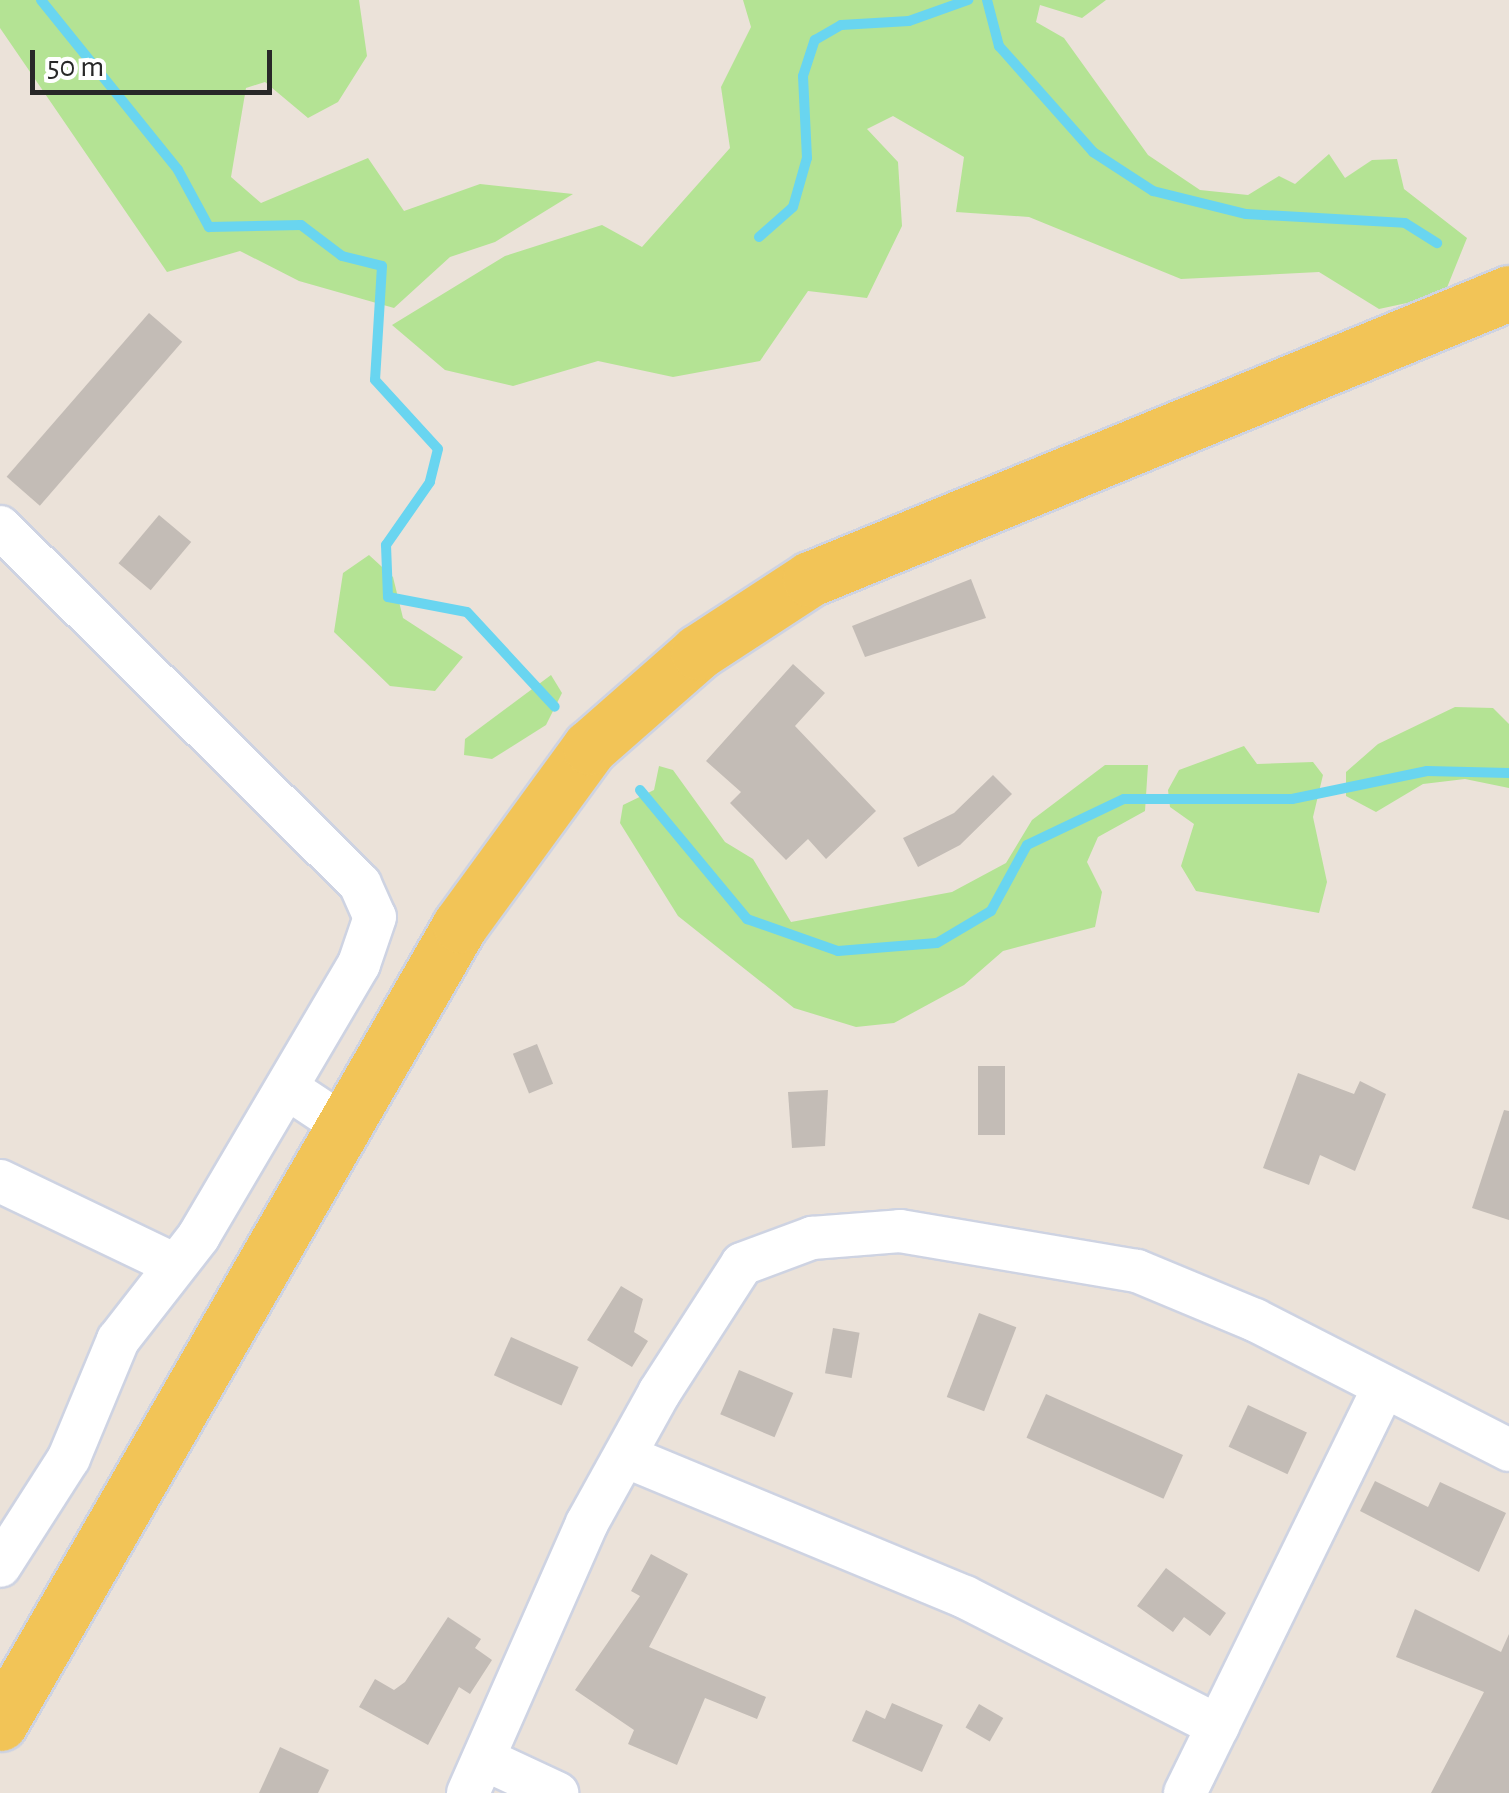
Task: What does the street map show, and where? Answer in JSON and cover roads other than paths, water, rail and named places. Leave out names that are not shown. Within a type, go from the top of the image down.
[{"type":"main road","points":[[0,1723],[343,1125],[534,818],[590,747],[698,652],[810,578],[1509,293]]},
{"type":"street","points":[[0,527],[360,884],[375,916],[358,964],[199,1236],[171,1263],[118,1340],[69,1458],[0,1566]]},
{"type":"street","points":[[288,1088],[343,1125]]},
{"type":"street","points":[[0,1181],[171,1263]]},
{"type":"street","points":[[557,1793],[476,1776],[587,1522],[742,1264],[812,1238],[900,1232],[1138,1271],[1509,1450]]},
{"type":"street","points":[[1185,1793],[1384,1387]]},
{"type":"street","points":[[627,1457],[966,1597],[1218,1726]]},
{"type":"waterway","points":[[41,0],[178,170],[209,227],[301,225],[342,256],[382,266],[375,380],[438,449],[430,482],[386,545],[388,597],[467,612],[555,707]]},
{"type":"waterway","points":[[759,237],[793,207],[807,158],[803,76],[815,40],[841,25],[909,21],[968,0]]},
{"type":"waterway","points":[[987,0],[999,46],[1093,152],[1153,191],[1246,214],[1405,223],[1437,243]]},
{"type":"waterway","points":[[640,790],[747,919],[838,951],[937,943],[991,911],[1027,845],[1124,799],[1292,799],[1427,771],[1509,773]]}]
